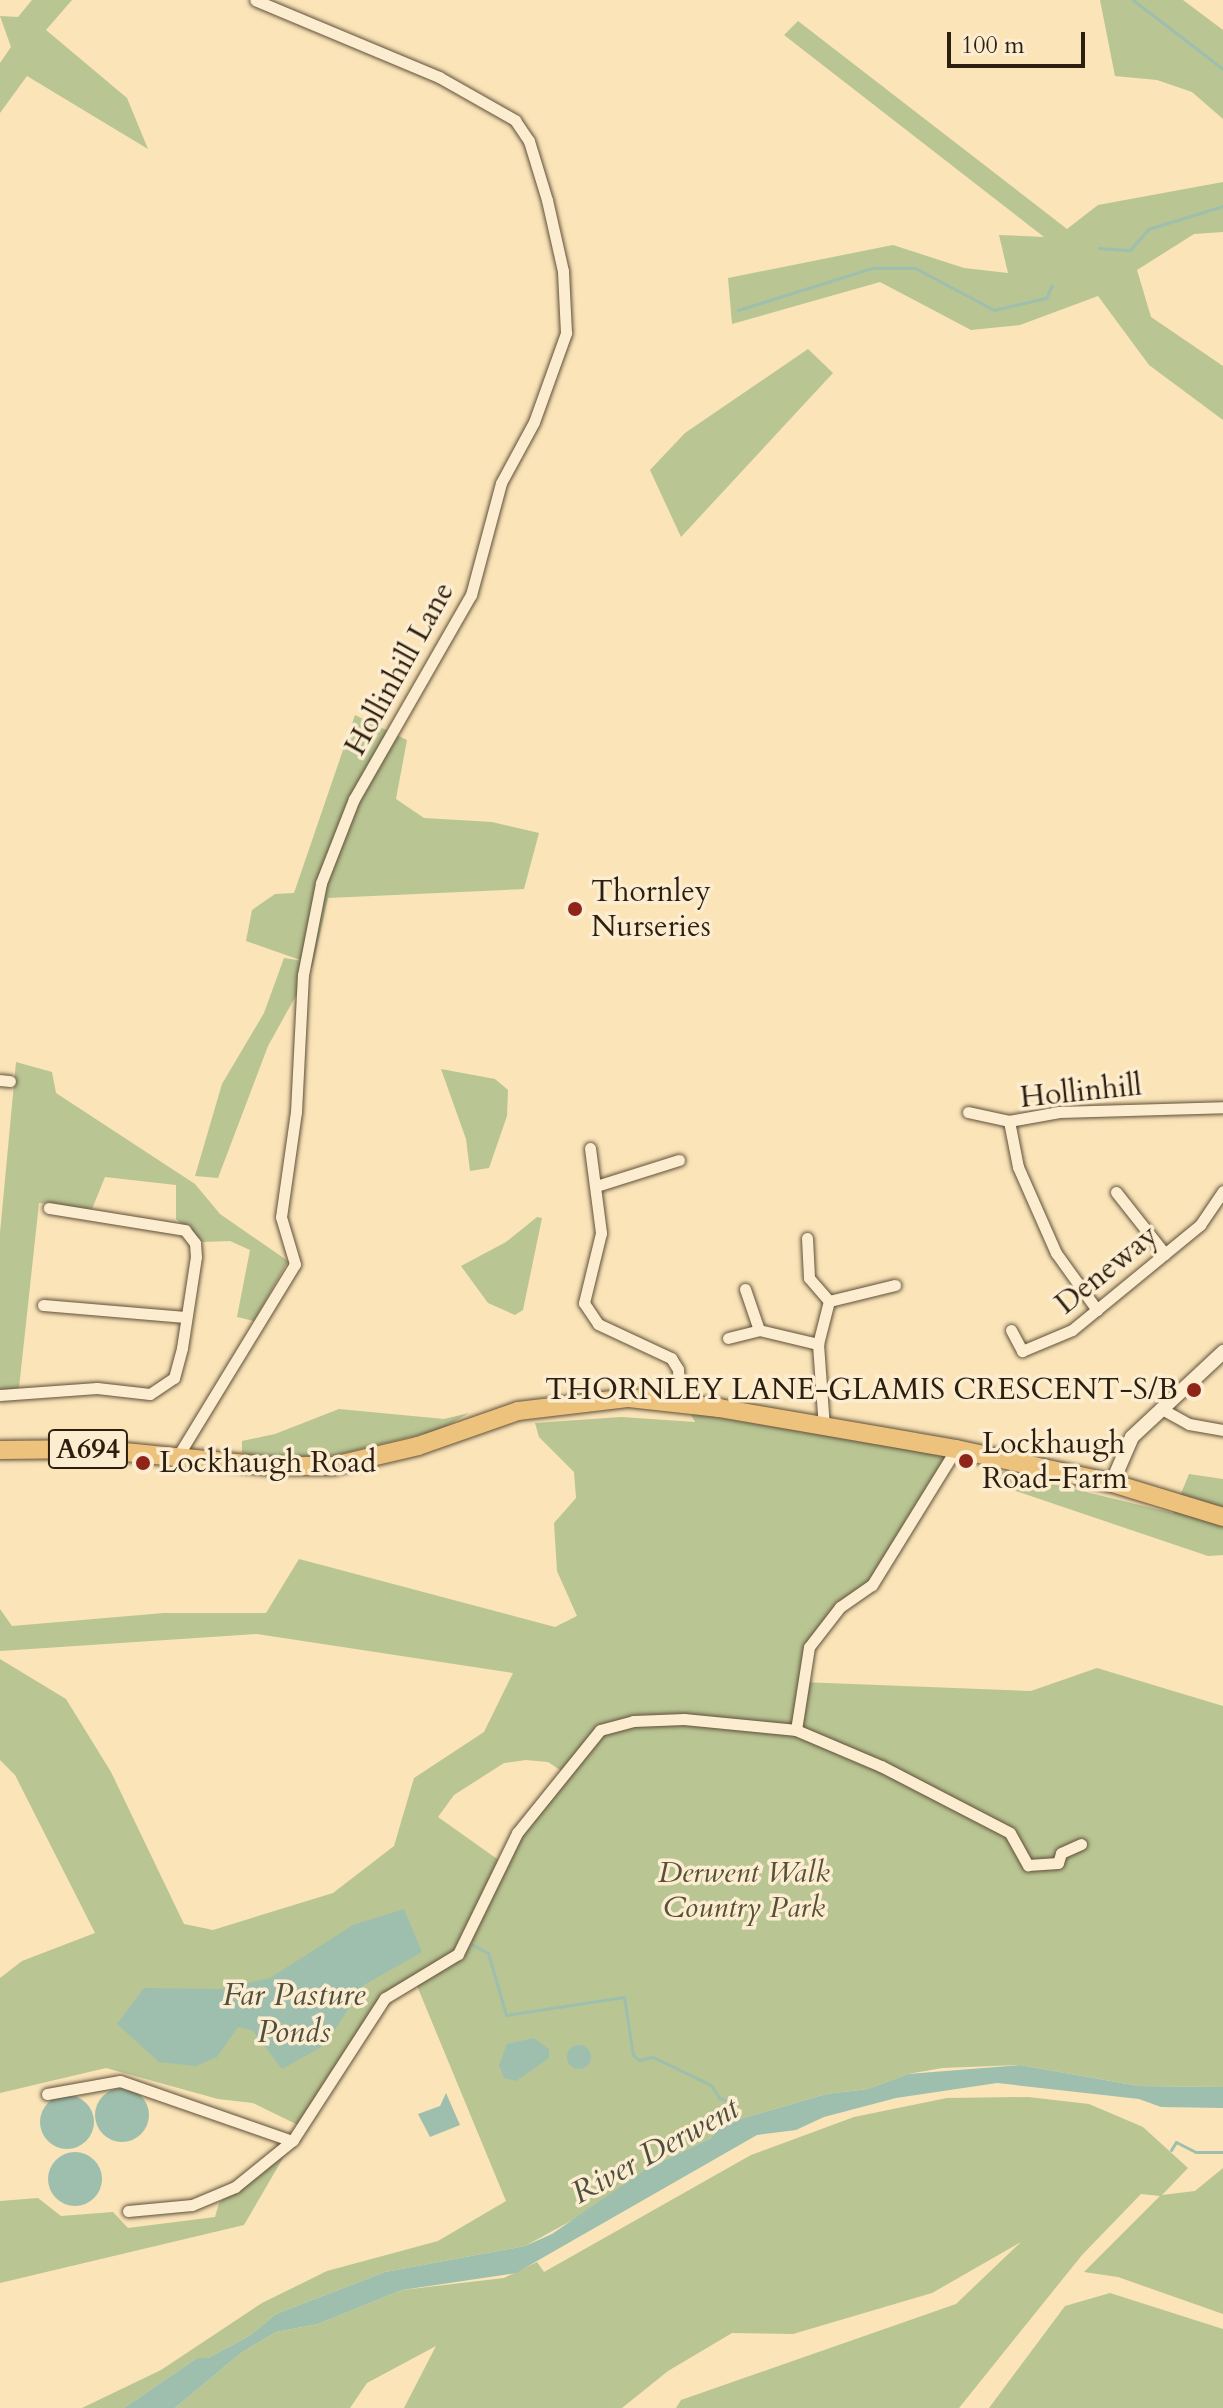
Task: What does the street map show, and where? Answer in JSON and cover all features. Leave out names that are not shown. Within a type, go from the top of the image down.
[{"type":"main road","name":"A694","points":[[0,1450],[94,1449],[176,1459],[333,1466],[418,1446],[518,1411],[581,1400],[680,1402],[956,1449],[1112,1483],[1185,1508],[1223,1517]]},
{"type":"street","name":"Hollinhill Lane","points":[[176,1459],[295,1264],[281,1217],[296,1112],[303,975],[321,883],[354,799],[471,595],[501,483],[534,422],[566,333],[563,271],[547,200],[529,141],[515,120],[439,77],[255,0]]},
{"type":"street","name":"Hollinhill","points":[[1097,1310],[1056,1253],[1018,1167],[1009,1121],[1059,1112],[1223,1107]]},
{"type":"street","points":[[968,1112],[1009,1121]]},
{"type":"street","points":[[590,1148],[601,1233],[582,1293],[587,1312],[598,1324],[671,1358],[678,1369],[680,1402]]},
{"type":"street","points":[[596,1186],[679,1160]]},
{"type":"street","name":"Deneway","points":[[1011,1330],[1022,1351],[1053,1341],[1097,1310],[1200,1225],[1223,1191]]},
{"type":"street","points":[[1116,1192],[1165,1254]]},
{"type":"street","points":[[0,1395],[160,1390],[174,1378],[196,1257],[195,1243],[185,1230],[49,1208]]},
{"type":"street","points":[[807,1238],[809,1278],[829,1301]]},
{"type":"street","points":[[829,1301],[895,1285]]},
{"type":"street","points":[[745,1289],[759,1330]]},
{"type":"street","points":[[824,1427],[818,1344],[829,1301]]},
{"type":"street","points":[[43,1305],[185,1317]]},
{"type":"street","points":[[728,1338],[759,1330],[818,1344]]},
{"type":"street","points":[[1112,1483],[1127,1444],[1160,1408],[1223,1352]]},
{"type":"street","points":[[1160,1408],[1189,1424],[1223,1430]]},
{"type":"street","points":[[797,1726],[799,1693],[809,1647],[840,1607],[872,1585],[956,1449]]},
{"type":"street","points":[[128,2211],[192,2205],[235,2187],[292,2141],[385,1998],[458,1954],[517,1833],[600,1730],[633,1721],[684,1719],[797,1726],[1010,1833],[1028,1865],[1058,1863],[1061,1853],[1081,1844]]},
{"type":"street","points":[[47,2094],[120,2081],[292,2141]]},
{"type":"green space","points":[[32,0],[72,0],[46,30],[127,98],[148,149],[27,76],[0,113],[0,63],[11,47],[0,16],[18,17]]},
{"type":"green space","points":[[1100,0],[1183,0],[1223,30],[1223,119],[1192,92],[1157,80],[1115,76]]},
{"type":"green space","points":[[798,21],[1067,229],[1098,205],[1223,182],[1223,232],[1194,234],[1137,270],[1151,317],[1223,366],[1223,420],[1149,365],[1098,296],[1020,325],[971,330],[880,282],[732,324],[728,278],[893,245],[964,268],[1008,273],[999,235],[1044,237],[784,35]]},
{"type":"green space","points":[[808,349],[833,373],[681,537],[650,470],[685,433]]},
{"type":"green space","points":[[355,715],[407,740],[396,799],[424,818],[492,822],[539,833],[524,889],[328,898],[313,965],[268,1046],[218,1178],[195,1176],[222,1084],[264,1013],[284,958],[303,961],[246,941],[252,910],[275,894],[294,893]]},
{"type":"green space","points":[[16,1062],[52,1072],[56,1093],[195,1184],[220,1214],[288,1261],[254,1321],[237,1317],[250,1250],[230,1241],[202,1242],[176,1219],[176,1185],[105,1177],[92,1209],[39,1203],[19,1388],[0,1391],[0,1233]]},
{"type":"green space","points":[[441,1069],[495,1079],[508,1090],[507,1116],[489,1168],[470,1171],[466,1139]]},
{"type":"green space","points":[[537,1217],[542,1218],[523,1310],[515,1315],[488,1303],[461,1266],[506,1242]]},
{"type":"green space","points":[[339,1409],[444,1419],[469,1413],[440,1430],[336,1455],[267,1458],[242,1453],[242,1441],[275,1434]]},
{"type":"green space","name":"Derwent Walk Country Park","points":[[690,1413],[951,1456],[872,1585],[840,1607],[809,1647],[801,1682],[1031,1691],[1097,1668],[1223,1706],[1223,2087],[1139,2086],[1020,2065],[942,2068],[908,2074],[868,2089],[826,2094],[723,2124],[711,2138],[646,2169],[578,2217],[525,2246],[385,2272],[276,2314],[249,2336],[208,2358],[197,2358],[124,2408],[82,2408],[161,2370],[262,2303],[327,2271],[438,2241],[506,2201],[415,1981],[385,1998],[302,2127],[253,2103],[218,2099],[106,2068],[0,2093],[0,1978],[22,1961],[95,1933],[15,1775],[0,1760],[0,1659],[66,1699],[111,1772],[184,1924],[213,1930],[333,1893],[394,1846],[414,1778],[484,1732],[513,1673],[257,1634],[0,1651],[0,1609],[12,1626],[164,1613],[266,1613],[299,1559],[555,1627],[577,1616],[557,1571],[554,1523],[576,1498],[574,1472],[539,1437],[535,1423],[621,1417],[695,1422]],"holes":[[[526,1760],[548,1762],[563,1772],[500,1861],[438,1817],[454,1795],[504,1763]]]},
{"type":"green space","points":[[998,1471],[1173,1513],[1189,1474],[1223,1479],[1223,1555],[1208,1556],[1001,1486]]},
{"type":"green space","points":[[1028,2097],[1089,2104],[1143,2127],[1188,2168],[1162,2195],[1195,2191],[1223,2168],[1223,2314],[1118,2277],[1084,2272],[1160,2196],[1141,2194],[1082,2255],[959,2408],[676,2408],[681,2400],[956,2304],[1021,2242],[932,2293],[793,2334],[732,2333],[668,2371],[622,2408],[404,2408],[436,2346],[367,2383],[350,2408],[175,2408],[241,2353],[276,2332],[318,2324],[402,2290],[504,2278],[537,2262],[544,2272],[751,2155],[854,2117],[947,2098]]},
{"type":"green space","points":[[293,2141],[244,2225],[0,2283],[0,2201],[38,2198],[61,2216],[113,2212],[128,2228],[215,2217],[219,2203]]},
{"type":"green space","points":[[1110,2293],[1223,2329],[1223,2408],[989,2408],[1065,2306]]},
{"type":"water","name":"Far Pasture Ponds","points":[[404,1909],[422,1952],[364,1985],[325,2045],[282,2069],[252,2030],[238,2027],[217,2057],[196,2066],[159,2062],[117,2024],[144,1988],[221,1989],[270,1978],[353,1925]]},
{"type":"water","points":[[534,2038],[549,2049],[549,2058],[516,2081],[504,2078],[499,2065],[507,2044]]},
{"type":"water","points":[[579,2045],[588,2048],[591,2057],[588,2066],[579,2069],[570,2066],[567,2057],[570,2048]]},
{"type":"water","points":[[1020,2065],[1139,2086],[1223,2087],[1223,2108],[1161,2107],[1139,2099],[997,2083],[896,2098],[824,2117],[796,2130],[757,2135],[516,2273],[402,2290],[318,2324],[276,2332],[241,2353],[175,2408],[124,2408],[197,2358],[208,2358],[249,2336],[276,2314],[385,2272],[525,2246],[552,2234],[646,2169],[711,2138],[723,2124],[826,2094],[868,2089],[908,2074]]},
{"type":"water","points":[[122,2088],[141,2096],[149,2115],[141,2134],[122,2142],[103,2134],[95,2115],[103,2096]]},
{"type":"water","points":[[446,2093],[460,2125],[430,2137],[418,2114],[440,2106]]},
{"type":"water","points":[[67,2095],[86,2103],[94,2122],[86,2141],[67,2149],[48,2141],[40,2122],[48,2103]]},
{"type":"water","points":[[75,2152],[94,2160],[102,2179],[94,2198],[75,2206],[56,2198],[48,2179],[56,2160]]},
{"type":"waterway","points":[[1133,0],[1223,69]]},
{"type":"waterway","points":[[1099,248],[1130,250],[1148,229],[1223,206]]},
{"type":"waterway","points":[[738,310],[872,268],[915,268],[994,310],[1046,298],[1052,285]]},
{"type":"waterway","name":"River Derwent","points":[[473,1945],[488,1953],[506,2015],[624,1997],[633,2055],[639,2060],[653,2057],[711,2085],[719,2098],[734,2102],[737,2125]]},
{"type":"waterway","points":[[1171,2150],[1176,2142],[1196,2152],[1223,2152]]},
{"type":"place","name":"Thornley Nurseries","points":[[575,909]]},
{"type":"place","name":"THORNLEY LANE-GLAMIS CRESCENT-S/B","points":[[1194,1390]]},
{"type":"place","name":"Lockhaugh Road-Farm","points":[[966,1461]]},
{"type":"place","name":"Lockhaugh Road","points":[[143,1463]]}]
